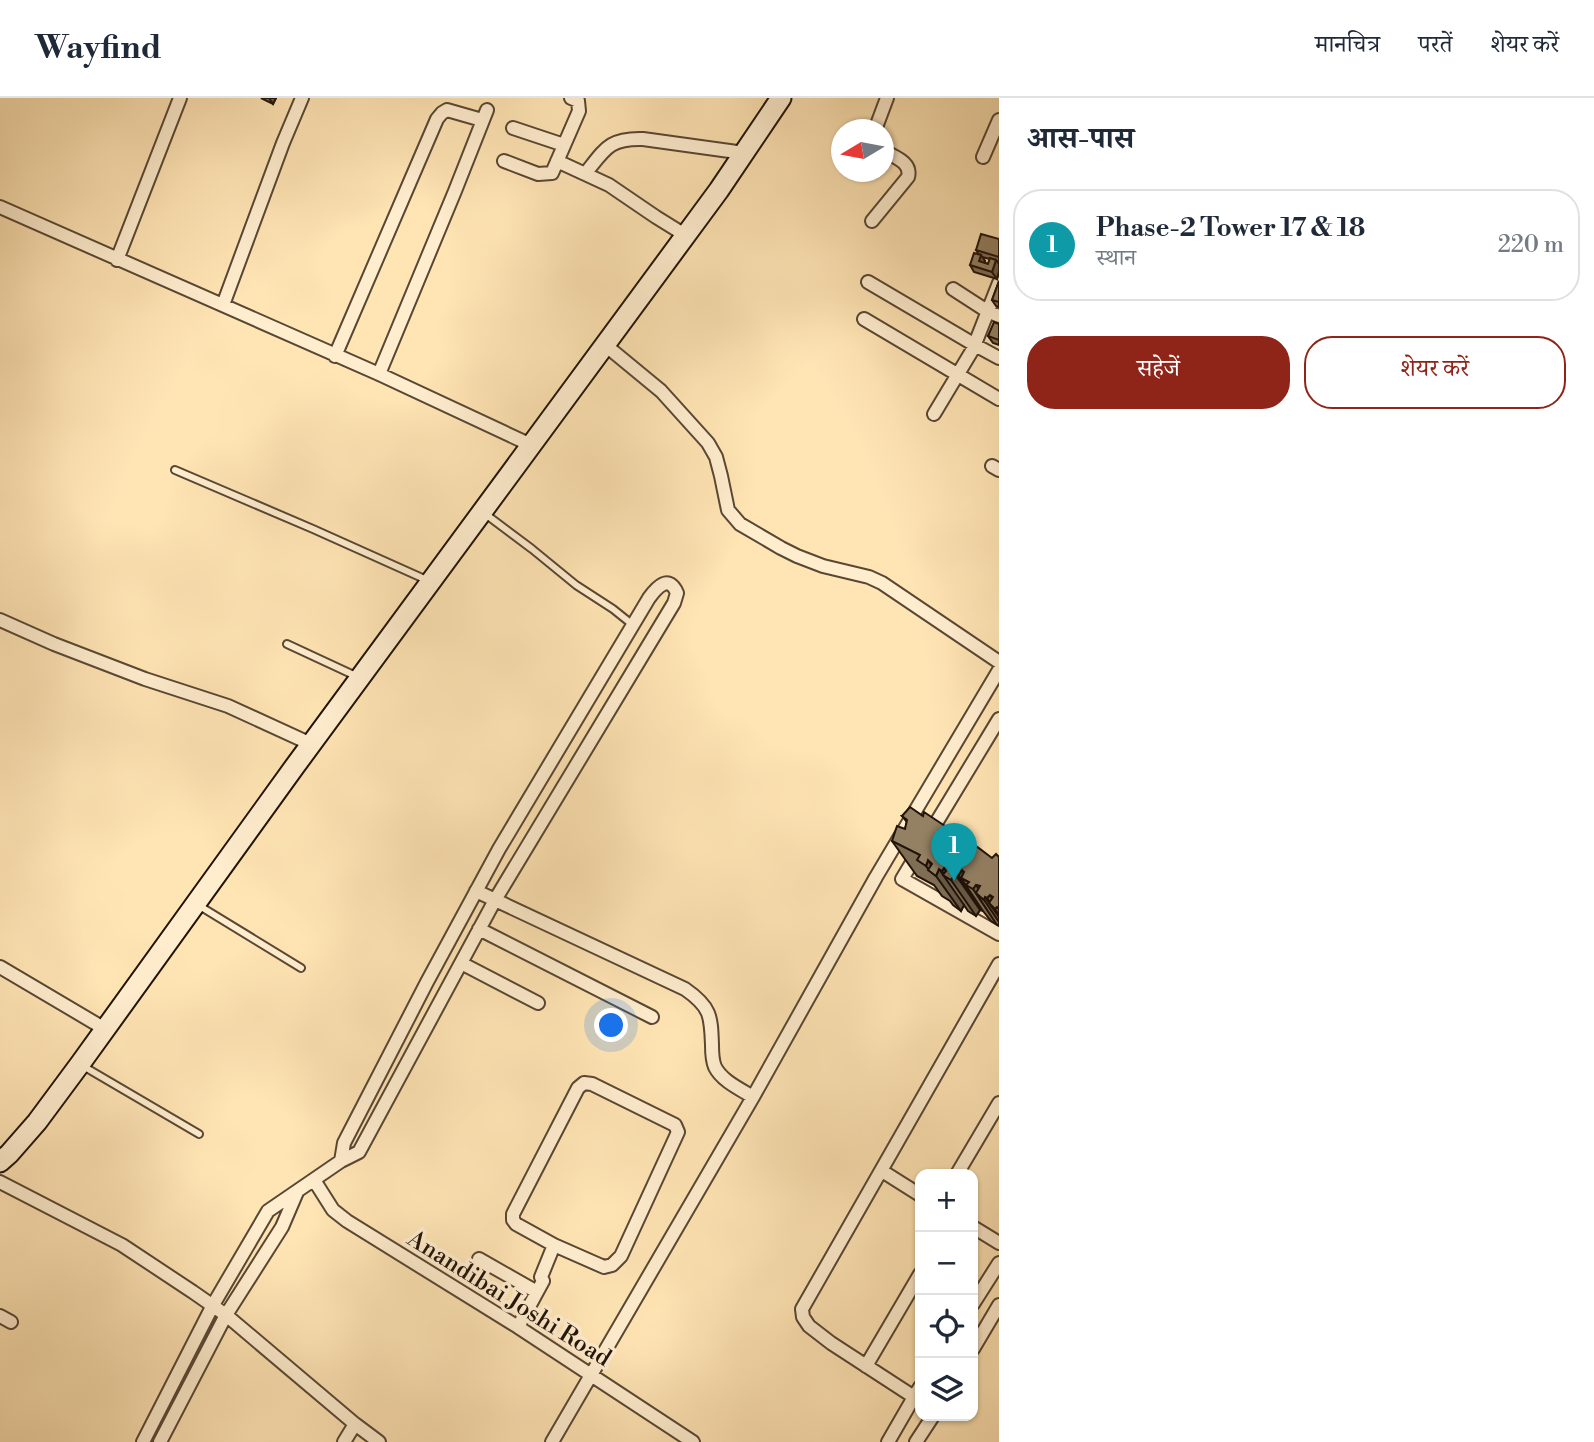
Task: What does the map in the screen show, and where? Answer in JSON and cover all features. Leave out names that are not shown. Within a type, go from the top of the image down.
[{"type":"street","points":[[117,260],[180,98]]},
{"type":"street","points":[[223,305],[302,98]]},
{"type":"street","points":[[504,161],[538,174],[552,173],[579,111],[578,101],[571,98]]},
{"type":"street","points":[[0,1162],[37,1122],[80,1064],[359,678],[685,235],[781,98]]},
{"type":"street","points":[[879,119],[887,98]]},
{"type":"street","points":[[335,356],[437,119],[447,110],[484,115],[379,374]]},
{"type":"street","points":[[983,157],[999,120]]},
{"type":"street","points":[[513,128],[564,145]]},
{"type":"street","points":[[585,174],[606,149],[618,140],[627,138],[744,153]]},
{"type":"street","points":[[872,221],[908,177],[908,167],[894,157]]},
{"type":"street","points":[[557,161],[609,185],[685,235]]},
{"type":"street","points":[[0,207],[379,374],[531,445]]},
{"type":"street","points":[[868,282],[999,358]]},
{"type":"street","points":[[934,414],[993,314],[999,284]]},
{"type":"street","points":[[953,289],[993,314]]},
{"type":"street","points":[[864,319],[999,399]]},
{"type":"street","points":[[604,344],[661,391],[708,443],[716,457],[728,510],[740,524],[797,556],[823,566],[869,577],[898,592],[999,662]]},
{"type":"street","points":[[143,1442],[213,1305],[268,1211],[341,1161],[359,1152],[495,900],[674,603],[676,588],[666,583],[655,590],[499,849],[344,1143],[341,1161]]},
{"type":"street","points":[[0,620],[132,674],[228,706],[311,744]]},
{"type":"street","points":[[552,1442],[753,1097],[876,877],[999,670]]},
{"type":"street","points":[[999,719],[902,879],[999,934]]},
{"type":"street","points":[[553,760],[572,772]]},
{"type":"street","points":[[476,891],[695,996],[706,1008],[711,1023],[715,1067],[721,1076],[753,1097]]},
{"type":"street","points":[[479,929],[652,1017]]},
{"type":"street","points":[[461,963],[538,1003]]},
{"type":"street","points":[[915,1391],[866,1366],[831,1343],[809,1326],[803,1317],[802,1309],[999,964]]},
{"type":"street","points":[[0,967],[105,1029]]},
{"type":"street","points":[[584,1083],[592,1084],[675,1125],[678,1132],[621,1256],[612,1265],[604,1267],[558,1247],[516,1224],[513,1214],[578,1088],[584,1083]]},
{"type":"street","points":[[960,1169],[999,1103]]},
{"type":"street","points":[[882,1171],[915,1192]]},
{"type":"street","name":"Anandibai Joshi Road","points":[[314,1180],[333,1210],[347,1221],[518,1327],[693,1442]]},
{"type":"street","points":[[0,1182],[122,1245],[213,1305],[379,1442]]},
{"type":"street","points":[[160,1442],[226,1315],[282,1227],[297,1192]]},
{"type":"street","points":[[978,1230],[999,1243]]},
{"type":"street","points":[[518,1327],[558,1247]]},
{"type":"street","points":[[479,1259],[542,1283]]},
{"type":"street","points":[[978,1296],[999,1263]]},
{"type":"street","points":[[866,1366],[915,1283]]},
{"type":"street","points":[[978,1341],[999,1305]]},
{"type":"street","points":[[888,1442],[915,1395]]},
{"type":"street","points":[[916,1442],[930,1421]]},
{"type":"street","points":[[344,1442],[355,1424]]},
{"type":"lane","points":[[175,470],[431,582]]},
{"type":"lane","points":[[483,512],[576,585],[633,625]]},
{"type":"lane","points":[[287,644],[359,678]]},
{"type":"lane","points":[[196,904],[301,968]]},
{"type":"lane","points":[[80,1064],[199,1134]]},
{"type":"building","points":[[981,234],[999,239],[999,257],[976,250]]},
{"type":"building","points":[[974,253],[981,255],[979,261],[988,264],[990,258],[996,260],[992,272],[970,265]]},
{"type":"building","points":[[999,281],[999,302],[992,300]]},
{"type":"building","points":[[994,322],[999,324],[999,340],[988,336]]},
{"type":"building","points":[[910,807],[923,816],[924,812],[954,832],[951,837],[960,841],[956,849],[969,856],[976,846],[992,858],[996,854],[999,857],[999,908],[995,909],[989,903],[993,897],[990,895],[984,900],[976,893],[980,886],[976,885],[973,889],[966,885],[969,882],[961,878],[964,872],[962,870],[951,880],[943,875],[946,871],[944,868],[942,871],[939,869],[936,876],[928,870],[932,864],[928,860],[926,866],[917,860],[920,855],[892,841],[897,826],[905,829],[907,820],[902,816]]},
{"type":"place","name":"Phase-2 Tower 17 & 18","points":[[954,881]]}]
